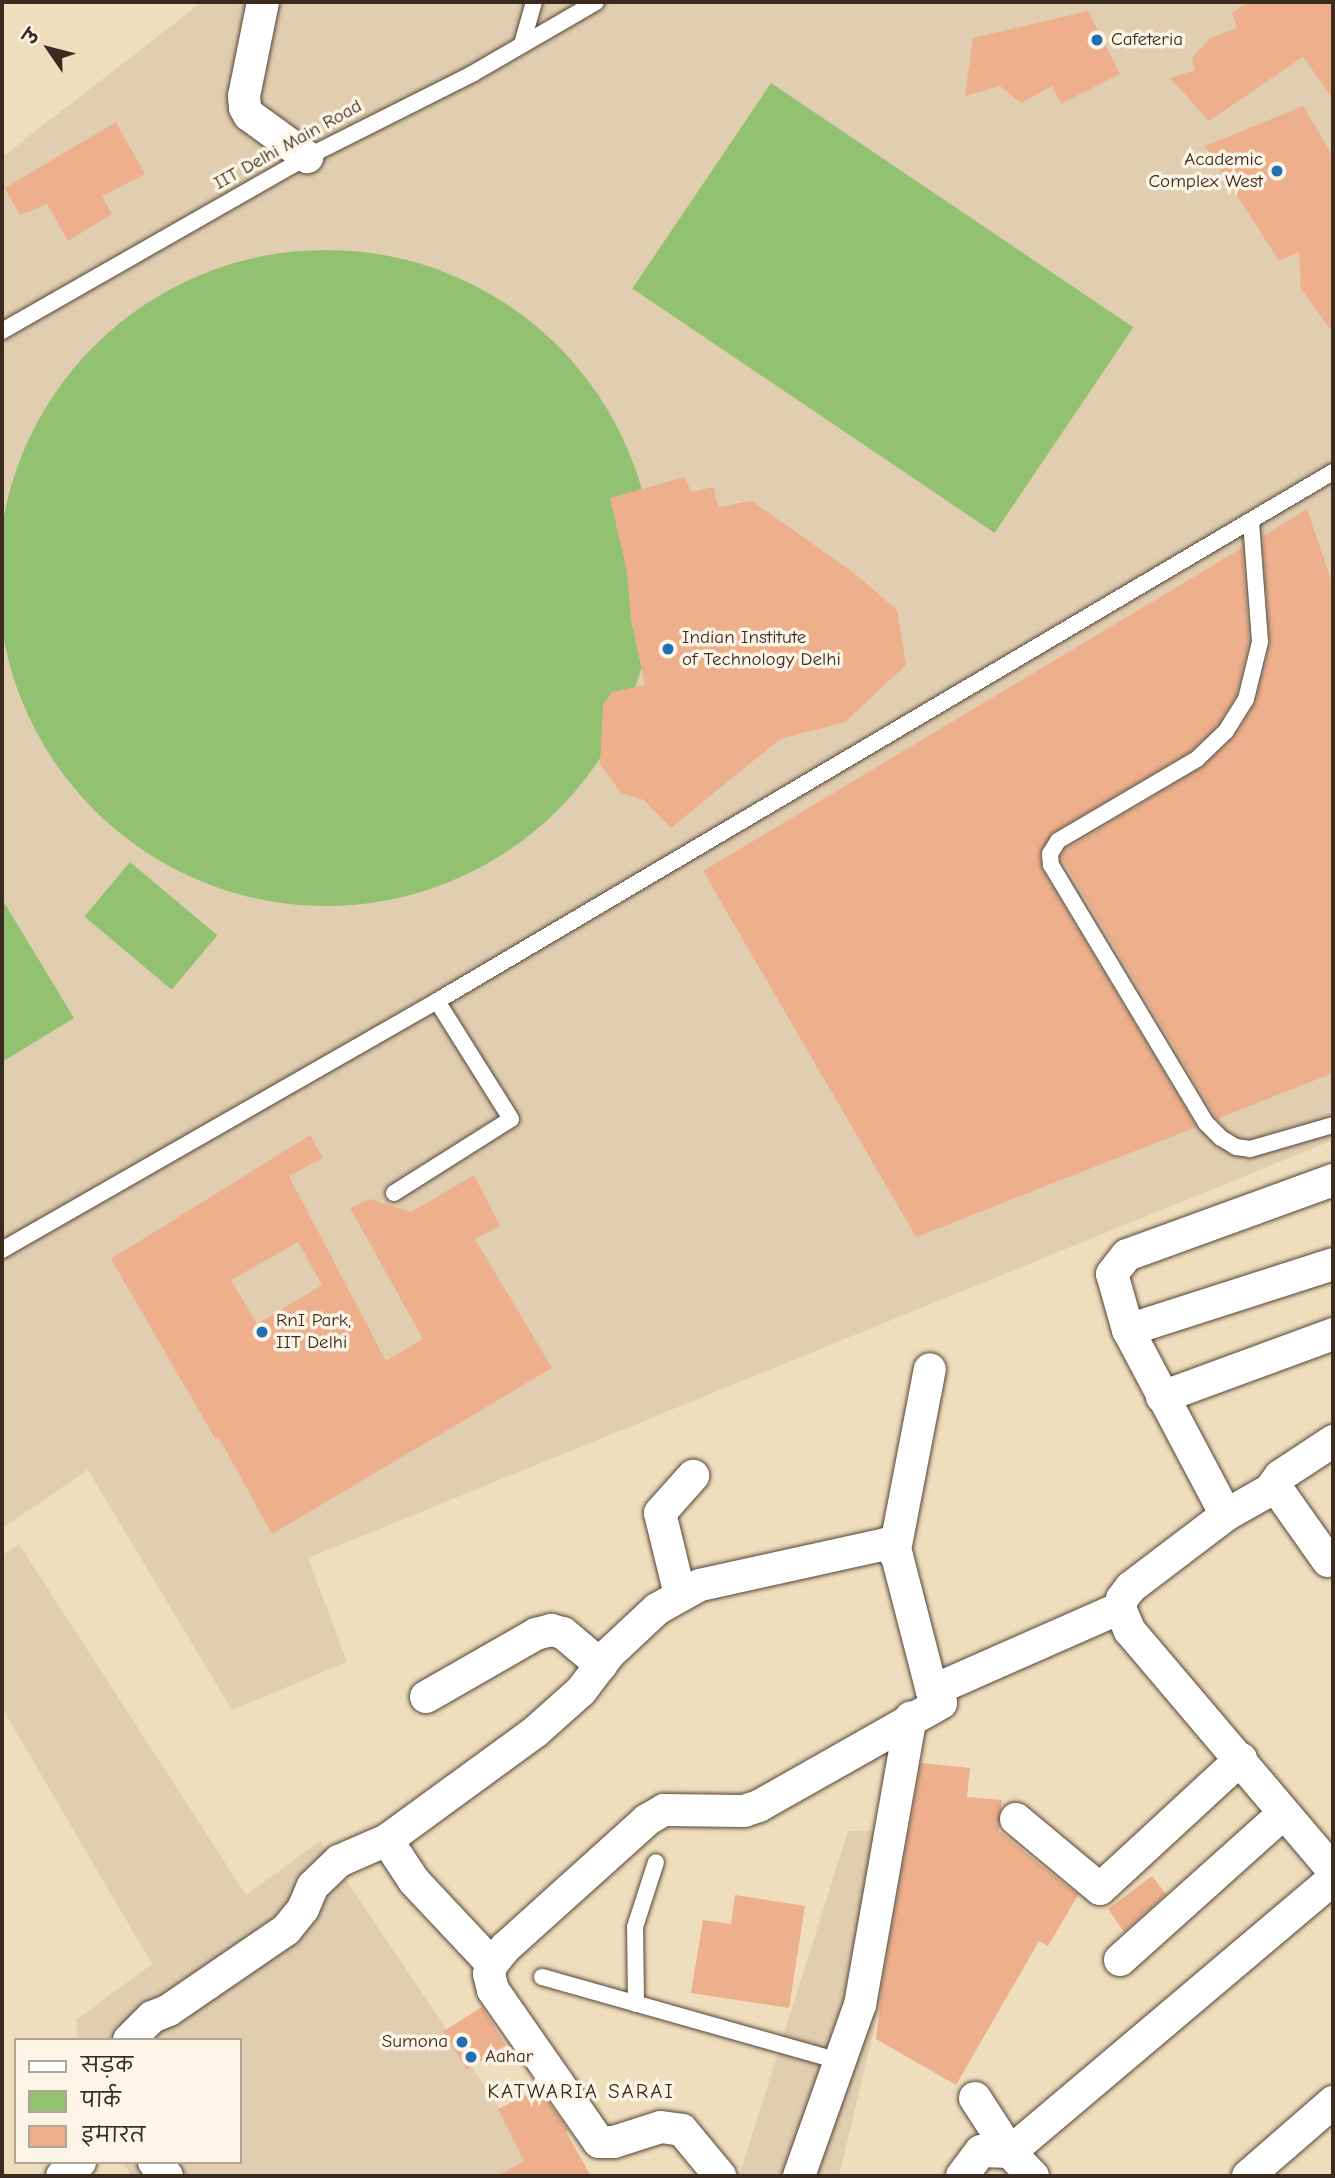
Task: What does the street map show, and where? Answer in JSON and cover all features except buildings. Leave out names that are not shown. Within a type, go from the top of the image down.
[{"type":"street","points":[[263,2],[244,96],[245,108],[248,115],[307,157]]},
{"type":"street","points":[[1226,1515],[1128,1331],[1112,1274],[1127,1255],[1333,1180]]},
{"type":"street","points":[[1128,1331],[1333,1264]]},
{"type":"street","points":[[1162,1397],[1333,1334]]},
{"type":"street","points":[[720,2176],[682,2130],[661,2127],[614,2142],[599,2141],[591,2134],[493,1990],[489,1974],[492,1964],[648,1820],[664,1810],[744,1811],[759,1806],[911,1717],[941,1703],[932,1691],[895,1550],[929,1369]]},
{"type":"street","points":[[1333,1441],[1280,1476],[1270,1490],[1226,1515],[1131,1587],[1122,1599],[1120,1608],[1130,1631],[1333,1870]]},
{"type":"street","points":[[680,1595],[660,1513],[693,1476]]},
{"type":"street","points":[[1270,1490],[1280,1493],[1328,1561]]},
{"type":"street","points":[[131,2038],[152,2017],[169,2010],[286,1930],[303,1909],[313,1886],[339,1861],[387,1840],[535,1732],[581,1691],[601,1665],[657,1609],[700,1585],[882,1542],[895,1550]]},
{"type":"street","points":[[932,1691],[1120,1608]]},
{"type":"street","points":[[426,1698],[536,1634],[551,1630],[564,1633],[601,1665]]},
{"type":"street","points":[[799,2176],[859,2005],[911,1717]]},
{"type":"street","points":[[1016,1819],[1100,1889],[1241,1759]]},
{"type":"street","points":[[1120,1960],[1284,1813]]},
{"type":"street","points":[[387,1840],[414,1881],[492,1964]]},
{"type":"street","points":[[962,2176],[981,2151],[1010,2151],[1333,1879]]},
{"type":"street","points":[[975,2098],[1010,2151],[1033,2176]]},
{"type":"street","points":[[1248,2176],[1333,2102]]},
{"type":"street","points":[[62,2176],[77,2164]]},
{"type":"lane","points":[[522,44],[534,2]]},
{"type":"lane","name":"IIT Delhi Main Road","points":[[2,331],[307,157],[472,75],[596,2]]},
{"type":"lane","points":[[2,1250],[437,1001],[1333,472]]},
{"type":"lane","points":[[1251,522],[1260,642],[1246,699],[1226,731],[1197,760],[1058,841],[1050,854],[1051,865],[1206,1123],[1221,1138],[1236,1147],[1250,1149],[1333,1125]]},
{"type":"lane","points":[[394,1193],[510,1119],[437,1001]]},
{"type":"lane","points":[[636,2004],[635,1927],[656,1862]]},
{"type":"lane","points":[[542,1977],[838,2061]]},
{"type":"shaded area","name":"Indian Institute of Technology Delhi","points":[[202,2],[1333,2],[1333,1140],[308,1558],[347,1662],[232,1710],[88,1470],[2,1528],[2,157]]},
{"type":"shaded area","points":[[19,1544],[246,1895],[320,1841],[545,2176],[132,2176],[123,2164],[242,2164],[242,2038],[78,2038],[76,2020],[152,1964],[2,1708],[2,1556]]},
{"type":"shaded area","points":[[922,1830],[839,2176],[739,2176],[848,1831]]},
{"type":"green space","points":[[771,83],[1133,327],[995,533],[632,289]]},
{"type":"green space","points":[[294,251],[358,251],[421,264],[481,289],[534,324],[580,370],[615,423],[640,483],[653,546],[653,610],[640,673],[615,733],[580,786],[534,832],[481,867],[421,892],[358,905],[294,905],[231,892],[171,867],[118,832],[72,786],[37,733],[12,673],[-1,610],[-1,546],[12,483],[37,423],[72,370],[118,324],[171,289],[231,264]]},
{"type":"green space","points":[[130,862],[217,935],[172,990],[84,916]]},
{"type":"green space","points":[[2,899],[74,1018],[2,1062]]},
{"type":"place","name":"Cafeteria","points":[[1097,40]]},
{"type":"place","name":"Academic Complex West","points":[[1277,171]]},
{"type":"place","name":"Indian Institute of Technology Delhi","points":[[668,649]]},
{"type":"place","name":"RnI Park, IIT Delhi","points":[[262,1332]]},
{"type":"place","name":"Sumona","points":[[462,2042]]},
{"type":"place","name":"Aahar","points":[[471,2057]]},
{"type":"district","name":"KATWARIA SARAI","points":[[581,2091]]}]
